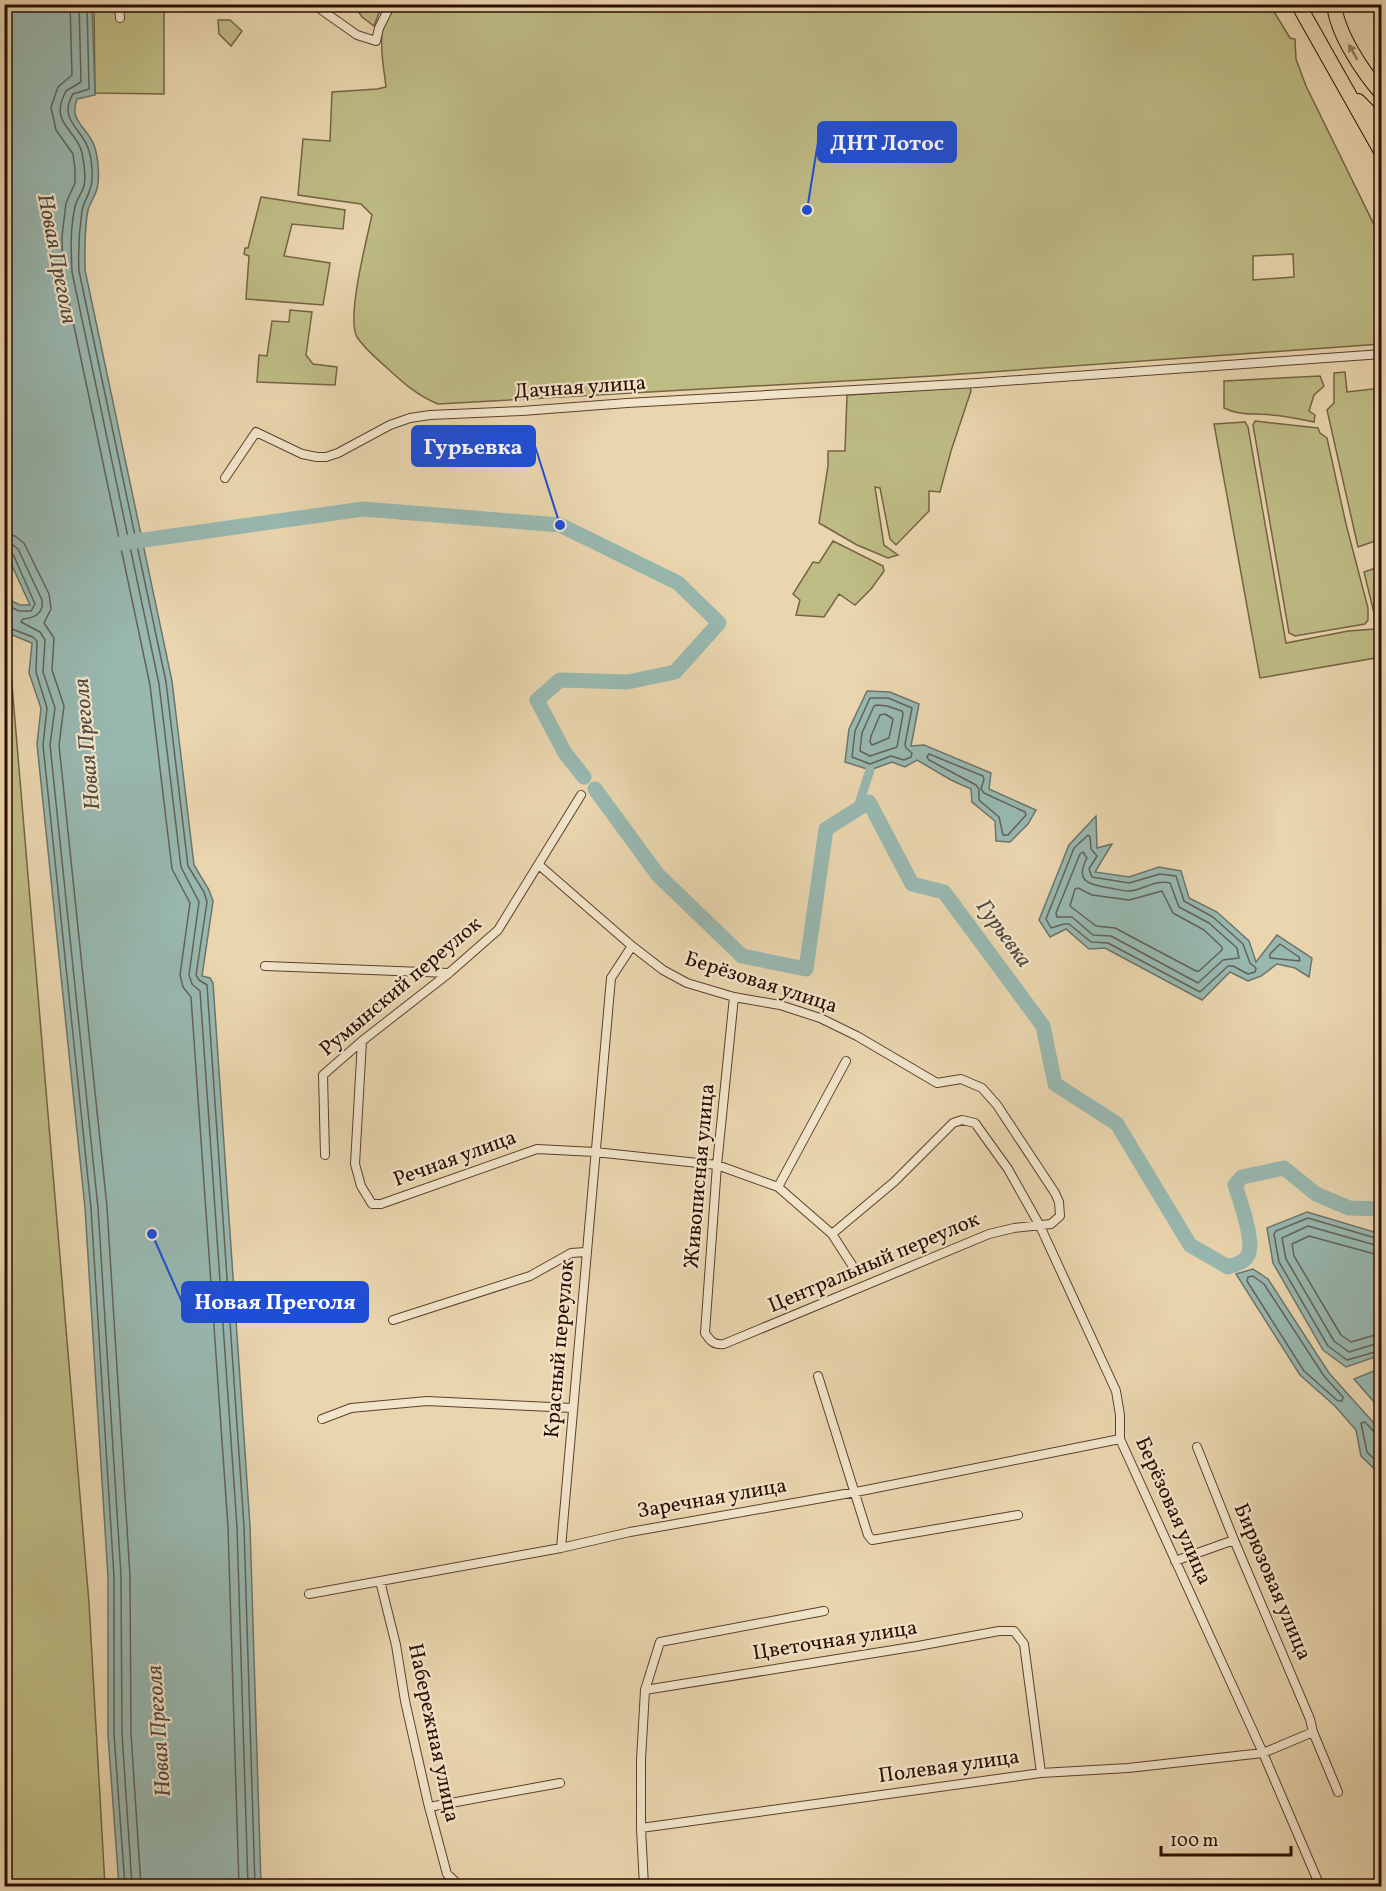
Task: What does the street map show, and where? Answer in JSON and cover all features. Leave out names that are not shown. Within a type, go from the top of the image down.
[{"type":"highway","points":[[1298,4],[1382,153]]},
{"type":"highway","points":[[1335,4],[1339,25],[1363,69],[1382,94]]},
{"type":"highway","points":[[1343,84],[1382,125]]},
{"type":"street","points":[[120,4],[120,18]]},
{"type":"street","points":[[314,4],[357,35],[376,41],[379,28],[392,4]]},
{"type":"street","name":"Дачная улица","points":[[225,478],[256,432],[302,454],[326,457],[390,425],[410,418],[430,415],[977,383],[1382,354]]},
{"type":"street","name":"Румынский переулок","points":[[325,1155],[323,1075],[362,1041],[449,973],[498,930],[581,795]]},
{"type":"street","name":"Берёзовая улица","points":[[539,865],[632,946],[663,970],[687,983],[734,997],[780,1005],[820,1018],[857,1036],[937,1083],[961,1079],[982,1088],[996,1105],[1059,1202],[1060,1216],[1051,1224],[1040,1226]]},
{"type":"street","name":"Красный переулок","points":[[561,1548],[611,978],[632,946]]},
{"type":"street","points":[[265,966],[449,973]]},
{"type":"street","name":"Живописная улица","points":[[724,1344],[717,1345],[711,1342],[705,1333],[717,1165],[734,997]]},
{"type":"street","name":"Речная улица","points":[[362,1041],[355,1164],[361,1186],[372,1204],[381,1204],[537,1149],[595,1152],[717,1165]]},
{"type":"street","points":[[778,1187],[846,1061]]},
{"type":"street","name":"Берёзовая улица","points":[[832,1234],[894,1182],[953,1123],[962,1120],[975,1122],[1008,1169],[1040,1226],[1116,1391],[1120,1439],[1263,1753],[1320,1887]]},
{"type":"street","name":"Центральный переулок","points":[[717,1165],[778,1187],[832,1234],[852,1265]]},
{"type":"street","name":"Центральный переулок","points":[[724,1344],[989,1234],[1014,1228],[1040,1226]]},
{"type":"street","points":[[393,1320],[530,1276],[571,1253],[586,1252]]},
{"type":"street","points":[[818,1376],[868,1535],[872,1540],[1018,1515]]},
{"type":"street","points":[[322,1419],[351,1408],[427,1401],[573,1408]]},
{"type":"street","name":"Заречная улица","points":[[309,1594],[561,1548],[630,1532],[856,1492],[1120,1439]]},
{"type":"street","name":"Бирюзовая улица","points":[[1197,1447],[1338,1792]]},
{"type":"street","points":[[1175,1561],[1234,1540]]},
{"type":"street","name":"Набережная улица","points":[[380,1581],[396,1645],[405,1701],[429,1807],[447,1874],[460,1887]]},
{"type":"street","points":[[644,1887],[641,1760],[645,1689],[660,1642],[824,1611]]},
{"type":"street","name":"Цветочная улица","points":[[645,1689],[999,1631],[1014,1631],[1024,1644],[1041,1773]]},
{"type":"street","points":[[1263,1753],[1313,1732]]},
{"type":"street","name":"Полевая улица","points":[[641,1828],[1041,1773],[1128,1768],[1263,1753]]},
{"type":"street","points":[[429,1807],[560,1783]]},
{"type":"shaded area","points":[[94,5],[164,5],[164,94],[95,93]]},
{"type":"shaded area","points":[[354,5],[382,5],[374,26],[362,17]]},
{"type":"shaded area","points":[[395,5],[1270,5],[1290,38],[1295,39],[1296,59],[1306,86],[1381,239],[1381,344],[933,376],[438,404],[404,383],[370,353],[357,337],[354,328],[356,297],[372,215],[361,204],[298,195],[303,139],[330,141],[332,92],[386,87],[382,33],[388,13]],"holes":[[[1293,254],[1294,277],[1253,280],[1253,256]]]},
{"type":"shaded area","points":[[218,20],[230,20],[242,31],[231,46],[219,34]]},
{"type":"shaded area","points":[[261,197],[345,210],[343,229],[292,224],[284,256],[330,263],[323,305],[246,299],[249,256],[244,254],[245,248],[248,248]]},
{"type":"shaded area","points":[[290,310],[312,312],[306,355],[313,364],[337,367],[335,385],[257,382],[259,355],[267,356],[272,321],[289,322]]},
{"type":"shaded area","points":[[1345,372],[1347,392],[1381,388],[1381,539],[1358,547],[1327,410],[1334,403],[1334,373]]},
{"type":"shaded area","points":[[1320,376],[1324,386],[1314,395],[1309,411],[1315,415],[1314,422],[1282,416],[1241,413],[1224,408],[1224,381]]},
{"type":"shaded area","points":[[970,387],[971,391],[940,492],[929,491],[929,511],[896,545],[890,539],[880,488],[875,487],[884,545],[898,555],[888,558],[857,545],[819,523],[828,466],[828,451],[845,451],[847,395]]},
{"type":"shaded area","points":[[1255,421],[1318,428],[1320,433],[1327,438],[1368,608],[1368,620],[1365,624],[1295,636],[1289,633],[1253,425]]},
{"type":"shaded area","points":[[1245,422],[1248,427],[1286,643],[1348,631],[1375,629],[1374,613],[1364,572],[1381,566],[1381,657],[1260,678],[1214,424]]},
{"type":"shaded area","points":[[833,541],[883,566],[884,571],[855,605],[839,594],[824,617],[796,615],[800,600],[793,594],[813,562],[819,563]]},
{"type":"shaded area","points":[[5,658],[10,661],[89,1603],[105,1886],[5,1886]]},
{"type":"water","points":[[5,4],[92,5],[95,95],[77,99],[75,107],[77,120],[95,148],[98,168],[97,189],[87,218],[85,270],[172,681],[194,865],[213,901],[202,976],[210,978],[213,983],[250,1526],[261,1886],[119,1886],[108,1735],[108,1577],[85,1208],[37,744],[41,708],[29,673],[32,643],[5,632],[5,598],[20,605],[30,605],[4,548]]},
{"type":"water","points":[[867,691],[890,692],[919,704],[911,746],[924,745],[991,773],[989,789],[1036,810],[1028,824],[1010,842],[996,841],[995,821],[972,802],[971,789],[917,760],[905,767],[892,762],[870,770],[845,762],[849,729]]},
{"type":"water","points":[[1096,816],[1097,848],[1112,844],[1095,872],[1129,877],[1159,867],[1181,871],[1189,898],[1217,912],[1249,941],[1256,962],[1277,935],[1312,958],[1309,977],[1295,968],[1277,964],[1261,976],[1248,981],[1230,972],[1202,1000],[1105,948],[1089,949],[1066,929],[1050,937],[1039,920],[1069,845]]},
{"type":"water","points":[[1307,1212],[1381,1234],[1381,1355],[1346,1367],[1323,1350],[1273,1263],[1267,1228]]},
{"type":"water","points":[[1253,1269],[1268,1279],[1329,1373],[1381,1431],[1381,1475],[1361,1456],[1356,1430],[1335,1406],[1300,1375],[1236,1274]]},
{"type":"water","points":[[1381,1368],[1381,1410],[1354,1379]]},
{"type":"waterway","name":"Гурьевка","points":[[123,543],[363,509],[560,525],[678,583],[719,623],[675,672],[628,682],[560,680],[537,700],[565,753],[584,777]]},
{"type":"waterway","points":[[857,810],[870,770]]},
{"type":"waterway","name":"Гурьевка","points":[[595,789],[658,875],[742,956],[806,969],[826,829],[869,802],[912,884],[944,892],[1043,1026],[1055,1084],[1117,1124],[1190,1245],[1228,1267],[1244,1260],[1250,1249],[1246,1221],[1235,1185],[1242,1177],[1284,1168],[1316,1194],[1349,1208],[1382,1209]]},
{"type":"place","name":"ДНТ Лотос","points":[[807,210]]},
{"type":"place","name":"Гурьевка","points":[[560,525]]},
{"type":"place","name":"Новая Преголя","points":[[152,1234]]}]
